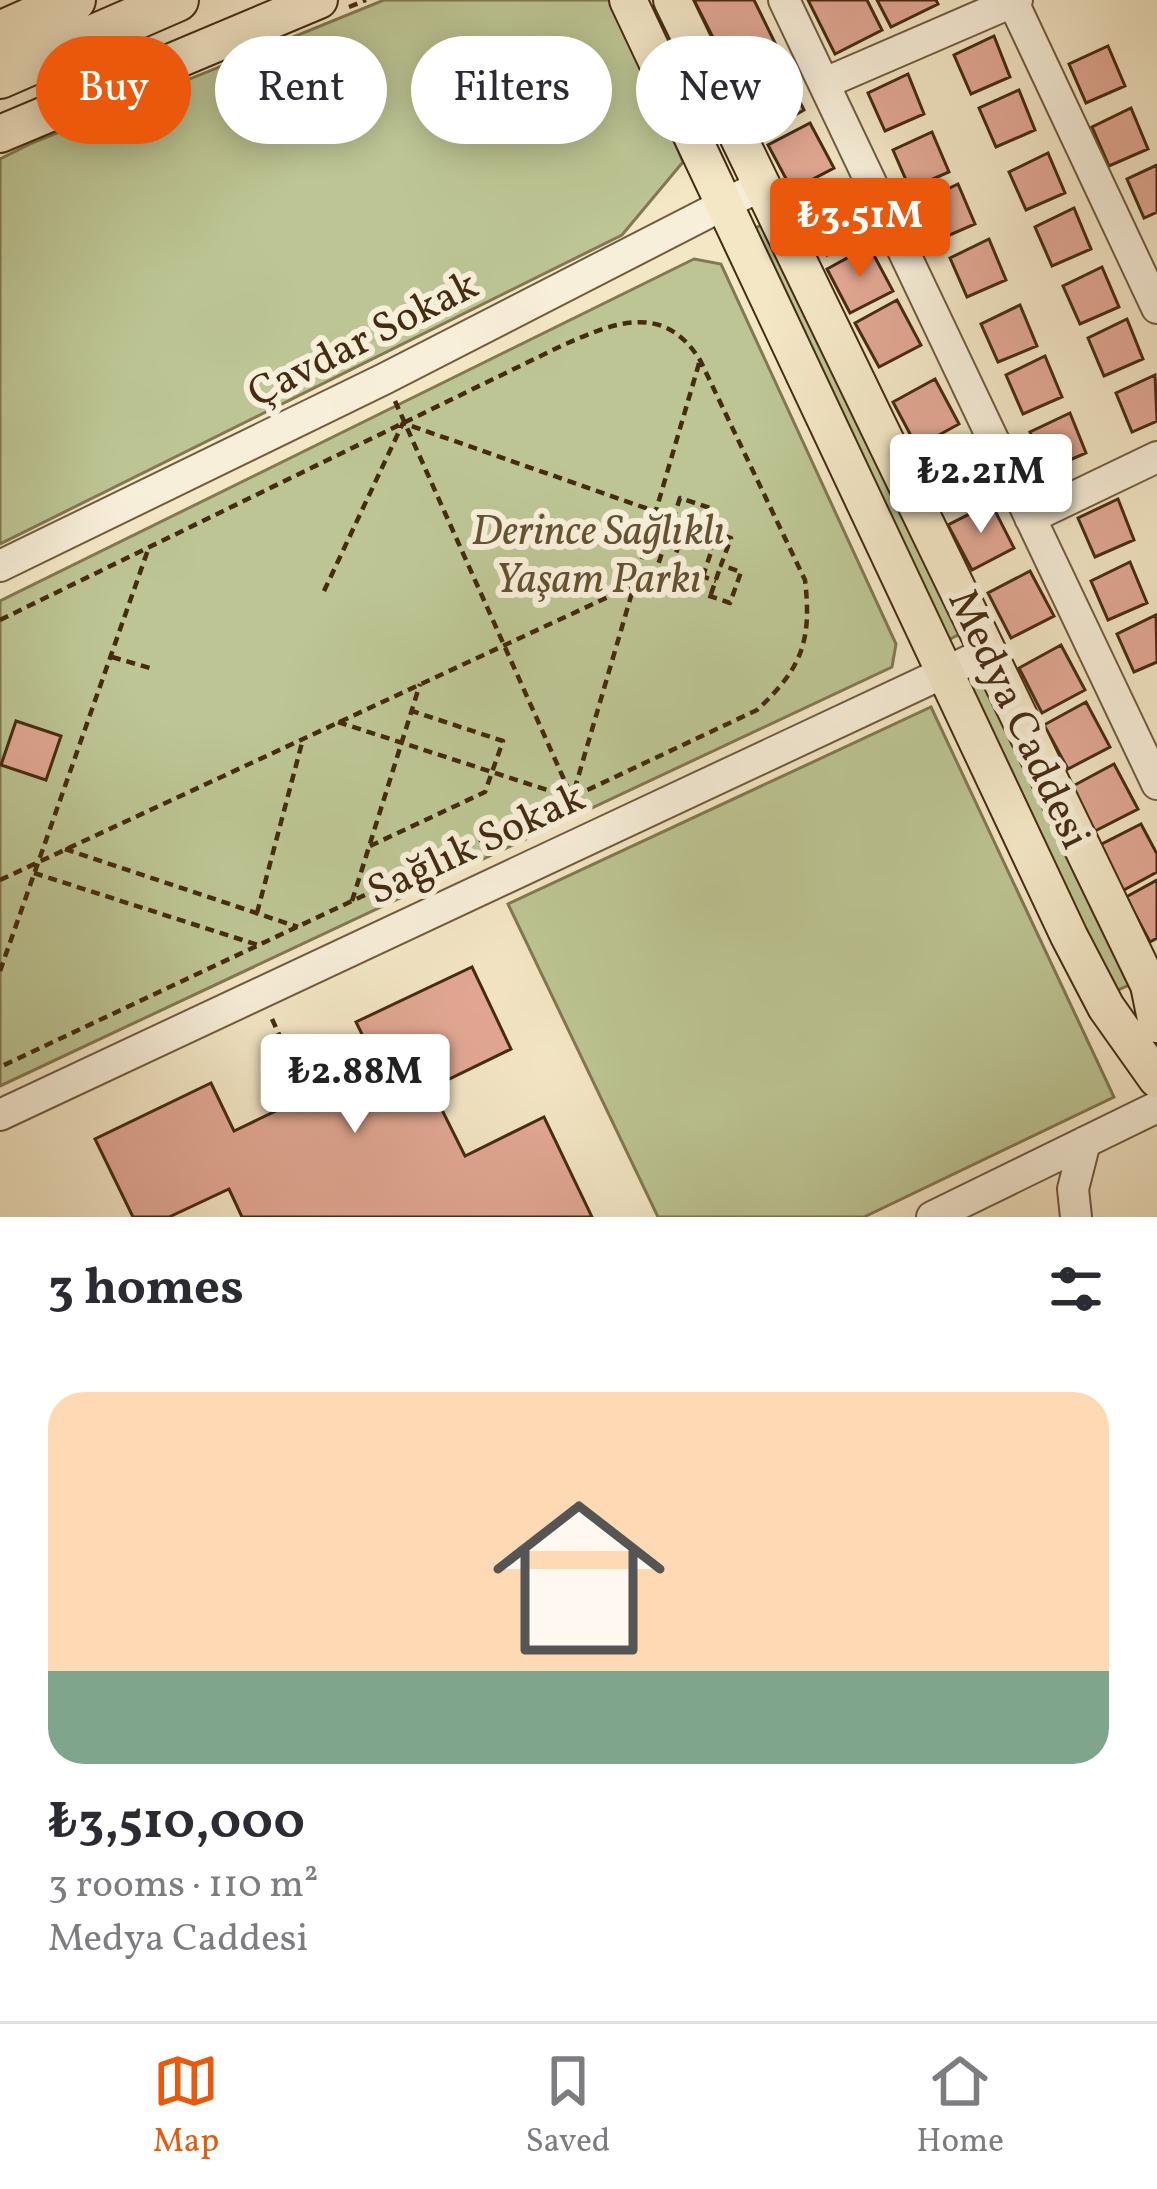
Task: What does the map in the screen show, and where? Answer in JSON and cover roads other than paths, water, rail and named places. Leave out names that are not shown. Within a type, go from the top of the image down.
[{"type":"highway","points":[[0,33],[74,0]]},
{"type":"highway","points":[[0,77],[177,0]]},
{"type":"main road","points":[[0,134],[320,0]]},
{"type":"main road","name":"Medya Caddesi","points":[[628,0],[1069,937],[1106,1007],[1157,1079]]},
{"type":"main road","name":"Medya Caddesi","points":[[673,0],[1153,984],[1157,1024]]},
{"type":"street","points":[[784,0],[1157,784]]},
{"type":"street","points":[[825,83],[1015,1],[1157,308]]},
{"type":"street","name":"Çavdar Sokak","points":[[0,566],[384,380],[762,184]]},
{"type":"street","points":[[1030,518],[1157,457]]},
{"type":"street","name":"Sağlık Sokak","points":[[0,1115],[988,652]]},
{"type":"street","points":[[1106,1007],[1153,984]]},
{"type":"street","points":[[932,1217],[1157,1107]]},
{"type":"street","points":[[1076,1217],[1072,1190],[1085,1142]]},
{"type":"park label","name":"Derince Sağlıklı Yaşam Parkı","points":[[598,557]]}]
